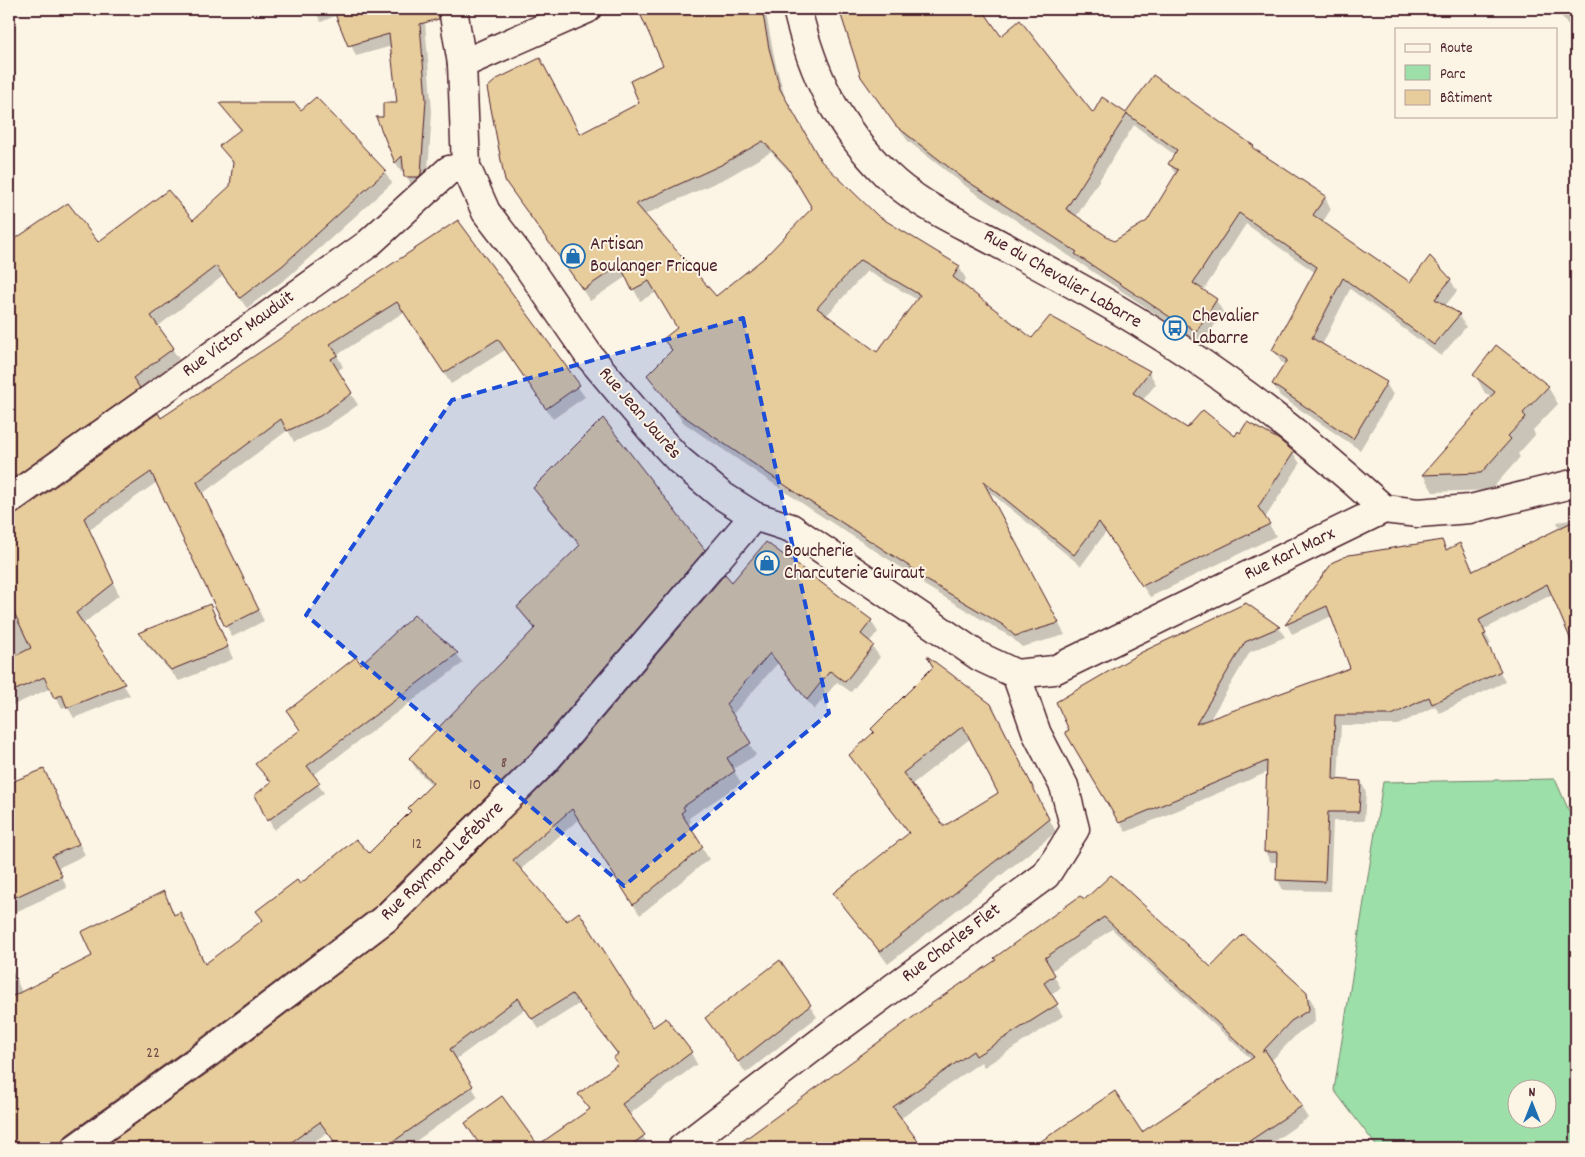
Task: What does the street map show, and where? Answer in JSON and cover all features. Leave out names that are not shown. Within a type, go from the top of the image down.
[{"type":"street","name":"Rue Jean Jaurès","points":[[453,9],[462,64],[466,167],[486,212],[526,264],[590,357],[680,460],[721,495],[754,516],[791,528],[980,657],[1016,674]]},
{"type":"street","points":[[462,64],[587,9]]},
{"type":"street","name":"Rue du Chevalier Labarre","points":[[797,9],[807,49],[829,101],[858,144],[888,176],[930,208],[1090,294],[1244,392],[1329,458],[1384,509]]},
{"type":"street","name":"Rue Victor Mauduit","points":[[9,500],[368,244],[449,170],[466,167]]},
{"type":"street","points":[[1384,509],[1418,513],[1470,509],[1576,483]]},
{"type":"street","name":"Rue Karl Marx","points":[[1016,674],[1054,670],[1384,509]]},
{"type":"street","name":"Rue Raymond Lefebvre","points":[[76,1148],[208,1053],[386,918],[544,762],[754,516]]},
{"type":"street","name":"Rue Charles Flet","points":[[682,1148],[832,1033],[1046,875],[1075,829],[1064,786],[1037,734],[1016,674]]},
{"type":"highlighted area","points":[[743,318],[829,713],[624,886],[306,615],[452,400]]},
{"type":"green space","points":[[1555,779],[1576,827],[1576,1148],[1378,1148],[1334,1090],[1383,782]]},
{"type":"building","points":[[333,9],[438,9],[439,19],[420,24],[426,100],[421,174],[419,177],[404,177],[402,156],[395,163],[376,117],[383,117],[383,103],[397,103],[389,34],[348,46]]},
{"type":"building","points":[[638,9],[762,9],[769,48],[780,89],[821,161],[878,216],[960,266],[953,277],[1032,338],[1050,316],[1150,371],[1133,393],[1187,428],[1203,410],[1235,436],[1238,431],[1240,433],[1247,422],[1278,439],[1294,452],[1258,507],[1270,524],[1142,586],[1099,522],[1074,555],[983,481],[1059,623],[1015,636],[1003,625],[916,574],[918,572],[804,498],[676,411],[647,375],[672,350],[663,339],[677,328],[649,281],[632,290],[620,265],[583,290],[505,181],[487,88],[497,79],[540,58],[580,134],[639,103],[630,81],[663,65]],"holes":[[[763,141],[788,168],[812,208],[764,258],[716,296],[636,204],[721,165]],[[860,260],[920,295],[877,352],[817,308]]]},
{"type":"building","points":[[839,9],[982,9],[1001,36],[1020,20],[1093,113],[1102,97],[1126,113],[1153,75],[1254,146],[1253,148],[1326,196],[1313,215],[1410,282],[1430,256],[1451,279],[1435,299],[1460,314],[1434,345],[1343,278],[1312,338],[1387,382],[1353,439],[1272,384],[1287,360],[1272,350],[1317,267],[1239,213],[1193,283],[1217,299],[1196,332],[1187,325],[1185,327],[1075,254],[1077,252],[964,179],[896,126],[861,77]],"holes":[[[1127,114],[1177,150],[1168,164],[1178,170],[1147,221],[1114,241],[1066,209]]]},
{"type":"building","points":[[316,97],[386,171],[282,266],[240,298],[216,266],[151,316],[174,348],[133,378],[140,388],[9,481],[9,243],[68,203],[98,242],[168,190],[193,220],[230,186],[233,162],[219,146],[241,129],[219,103],[295,103],[301,110]]},
{"type":"building","points":[[458,220],[580,385],[546,409],[498,339],[444,373],[397,302],[330,344],[338,355],[331,359],[352,393],[320,416],[287,431],[281,419],[197,482],[259,610],[225,627],[151,472],[84,518],[114,583],[76,613],[125,684],[67,708],[62,695],[54,698],[44,677],[9,693],[9,659],[31,648],[9,602],[9,515],[18,513],[158,413],[161,418]]},
{"type":"building","points":[[1496,345],[1549,386],[1523,413],[1526,417],[1508,436],[1511,439],[1481,473],[1422,475],[1495,392],[1473,375]]},
{"type":"building","points":[[603,418],[705,550],[533,751],[376,906],[199,1040],[67,1135],[62,1141],[61,1148],[9,1148],[9,998],[92,956],[81,932],[164,891],[174,915],[180,912],[205,964],[263,920],[256,911],[297,880],[300,884],[356,839],[369,853],[411,811],[408,808],[433,783],[409,758],[535,628],[517,607],[580,545],[533,488]]},
{"type":"building","points":[[1576,520],[1576,652],[1547,584],[1479,620],[1486,634],[1483,635],[1501,671],[1432,704],[1429,697],[1392,715],[1335,715],[1333,779],[1361,781],[1359,812],[1328,812],[1325,882],[1276,880],[1277,852],[1264,852],[1267,761],[1119,823],[1065,732],[1069,730],[1056,702],[1142,652],[1246,603],[1280,627],[1245,642],[1196,724],[1350,668],[1327,606],[1285,625],[1333,562],[1349,555],[1442,540],[1446,550],[1460,543],[1473,571]]},
{"type":"building","points":[[766,542],[872,620],[861,634],[874,645],[845,682],[830,671],[807,700],[770,653],[726,704],[751,743],[727,758],[735,771],[683,807],[685,810],[681,813],[703,847],[633,905],[572,809],[513,860],[567,921],[579,912],[653,1027],[666,1018],[692,1052],[622,1104],[645,1135],[627,1148],[482,1148],[465,1123],[502,1096],[538,1145],[590,1109],[578,1094],[618,1064],[613,1058],[618,1054],[572,994],[532,1019],[518,998],[450,1049],[473,1086],[384,1148],[339,1148],[320,1122],[283,1148],[102,1148],[217,1066],[397,929],[556,772],[725,574],[732,582]]},
{"type":"building","points":[[210,604],[228,647],[171,670],[138,633]]},
{"type":"building","points":[[414,615],[458,653],[307,766],[320,783],[267,821],[255,795],[271,782],[255,764],[300,730],[287,711],[356,657],[361,664]]},
{"type":"building","points":[[927,656],[991,704],[1049,819],[880,952],[833,893],[909,833],[849,755],[874,732],[871,729],[933,667]],"holes":[[[963,726],[998,793],[944,826],[903,773]]]},
{"type":"building","points":[[44,769],[79,844],[52,856],[62,876],[9,900],[9,783]]},
{"type":"building","points":[[1111,875],[1211,967],[1243,934],[1307,992],[1309,1010],[1291,1021],[1262,1052],[1265,1050],[1302,1106],[1239,1148],[1031,1148],[1115,1091],[1142,1132],[1254,1057],[1104,917],[1045,958],[1055,975],[1044,983],[1058,1004],[976,1056],[973,1051],[893,1107],[923,1148],[733,1148],[931,1004],[996,960],[994,958],[1080,896],[1085,899]]},
{"type":"building","points":[[780,960],[811,1005],[738,1062],[705,1018]]},
{"type":"place","name":"Artisan Boulanger Fricque","points":[[573,256]]},
{"type":"place","name":"Chevalier Labarre","points":[[1175,328]]},
{"type":"place","name":"Boucherie Charcuterie Guiraut","points":[[767,563]]}]
